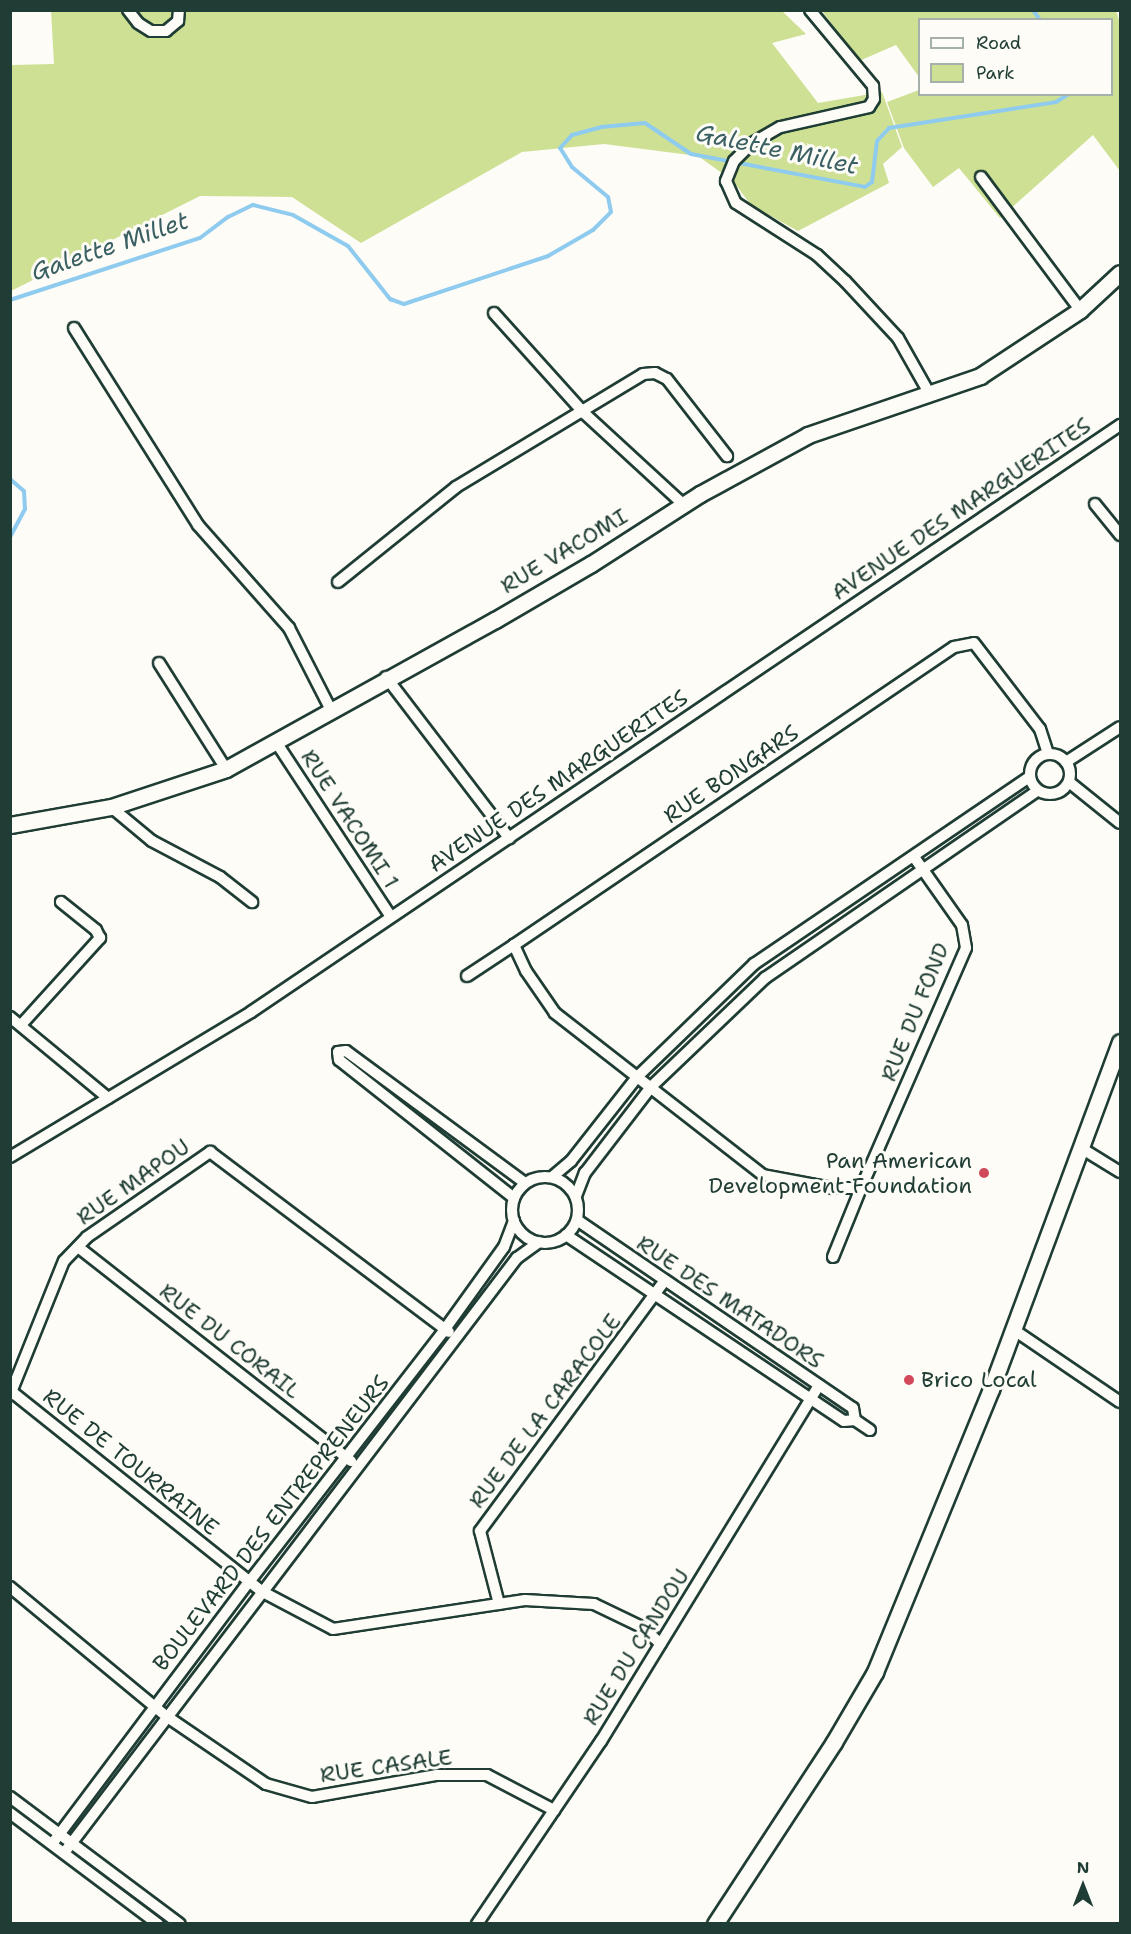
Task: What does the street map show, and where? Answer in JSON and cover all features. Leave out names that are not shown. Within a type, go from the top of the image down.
[{"type":"street","points":[[128,10],[144,27],[166,31],[178,21],[179,10]]},
{"type":"street","points":[[810,10],[873,86],[874,99],[869,107],[780,127],[752,143],[734,161],[726,181],[736,203],[810,250],[845,281],[898,338],[928,391]]},
{"type":"street","points":[[981,177],[1080,310]]},
{"type":"street","name":"RUE VACOMI","points":[[10,825],[111,807],[226,769],[276,742],[330,708],[591,564],[683,504],[808,435],[928,391],[980,376],[1080,310],[1120,273]]},
{"type":"street","points":[[494,313],[584,413],[683,504]]},
{"type":"street","points":[[74,327],[198,525],[289,628],[330,708]]},
{"type":"street","points":[[338,582],[456,487],[584,413],[628,381],[655,373],[667,378],[727,456]]},
{"type":"street","name":"AVENUE DES MARGUERITES","points":[[10,1157],[251,1012],[1120,425]]},
{"type":"street","points":[[1095,504],[1120,535]]},
{"type":"street","name":"RUE BONGARS","points":[[467,976],[954,646],[974,643],[1040,729],[1048,754]]},
{"type":"street","points":[[159,663],[226,769]]},
{"type":"street","points":[[386,677],[509,838]]},
{"type":"street","points":[[1066,762],[1120,727]]},
{"type":"street","name":"RUE VACOMI 1","points":[[276,742],[391,918]]},
{"type":"street","points":[[1066,762],[1048,754],[1033,762],[1029,777],[754,964],[637,1077],[571,1161],[552,1177],[525,1183],[514,1198],[514,1221],[524,1235],[539,1242],[550,1242],[566,1235],[577,1220],[576,1196],[585,1173],[651,1087],[765,978],[1037,791],[1057,793],[1069,782]]},
{"type":"street","points":[[1066,762],[1069,782],[1120,823]]},
{"type":"street","points":[[1029,777],[1037,791]]},
{"type":"street","points":[[111,807],[152,841],[220,877],[252,902]]},
{"type":"street","name":"RUE DU FOND","points":[[834,1257],[861,1188],[966,948],[962,925],[914,857]]},
{"type":"street","points":[[21,1025],[100,938],[96,930],[61,902]]},
{"type":"street","points":[[513,945],[526,971],[555,1013],[763,1175],[832,1188],[861,1188]]},
{"type":"street","points":[[10,1017],[108,1098]]},
{"type":"street","points":[[716,1923],[834,1742],[875,1672],[1014,1330],[1120,1042]]},
{"type":"street","points":[[514,1198],[504,1186],[339,1060],[338,1052],[346,1051],[525,1183]]},
{"type":"street","points":[[1081,1148],[1120,1172]]},
{"type":"street","name":"RUE MAPOU","points":[[11,1393],[64,1261],[78,1247],[210,1152],[457,1338]]},
{"type":"street","points":[[552,1177],[566,1184],[576,1196]]},
{"type":"street","name":"RUE DES MATADORS","points":[[577,1220],[853,1408],[855,1420]]},
{"type":"street","name":"BOULEVARD DES ENTREPRENEURS","points":[[52,1844],[249,1582],[445,1329],[504,1247],[514,1221]]},
{"type":"street","name":"RUE DES MATADORS","points":[[566,1235],[657,1293],[844,1421],[855,1420],[870,1430]]},
{"type":"street","name":"BOULEVARD DES ENTREPRENEURS","points":[[64,1853],[261,1591],[359,1467],[517,1258],[539,1242]]},
{"type":"street","name":"RUE DU CORAIL","points":[[78,1247],[359,1467]]},
{"type":"street","name":"RUE DE LA CARACOLE","points":[[500,1604],[480,1531],[664,1281]]},
{"type":"street","points":[[1014,1330],[1120,1402]]},
{"type":"street","name":"RUE DU CANDOU","points":[[477,1923],[554,1810],[661,1644],[819,1385]]},
{"type":"street","name":"RUE DE TOURRAINE","points":[[11,1393],[261,1591],[333,1629],[525,1600],[594,1604],[642,1627],[661,1644]]},
{"type":"street","points":[[10,1587],[166,1716]]},
{"type":"street","name":"RUE CASALE","points":[[166,1716],[266,1784],[312,1797],[437,1775],[487,1775],[554,1810]]},
{"type":"street","points":[[10,1797],[180,1923]]},
{"type":"street","points":[[10,1813],[158,1923]]},
{"type":"green space","points":[[51,11],[782,11],[806,34],[772,43],[818,103],[882,92],[902,147],[883,164],[889,183],[798,231],[751,205],[733,181],[698,156],[604,144],[522,152],[361,243],[292,197],[200,196],[11,291],[11,65],[54,64]]},
{"type":"green space","points":[[822,11],[1116,11],[1120,23],[1120,171],[1093,135],[1000,218],[959,168],[933,187],[904,148],[887,102],[918,90],[918,96],[1113,96],[1113,18],[918,18],[918,76],[896,45],[859,61]]},
{"type":"waterway","name":"Galette Millet","points":[[1033,10],[1039,18]]},
{"type":"waterway","name":"Galette Millet","points":[[10,300],[200,238],[228,217],[253,205],[293,215],[348,246],[390,299],[404,304],[548,256],[593,230],[611,212],[608,197],[572,167],[560,148],[572,135],[601,127],[645,123],[691,154],[865,187],[872,182],[877,141],[889,128],[1056,102],[1066,96]]},
{"type":"waterway","name":"Galette Millet","points":[[10,479],[24,491],[25,509],[10,537]]},
{"type":"place","name":"Pan American Development Foundation","points":[[984,1173]]},
{"type":"place","name":"Brico Local","points":[[909,1380]]}]
